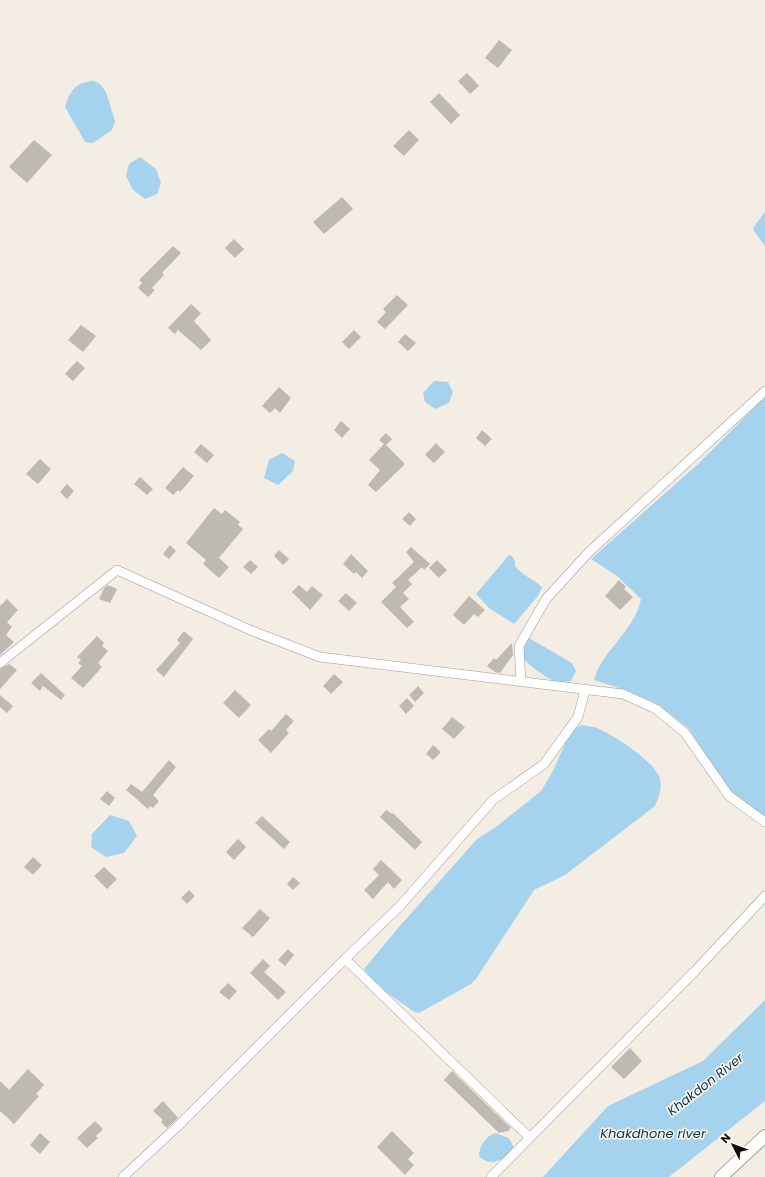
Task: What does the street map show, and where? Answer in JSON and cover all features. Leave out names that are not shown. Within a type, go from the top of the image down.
[{"type":"street","points":[[521,682],[520,646],[546,599],[589,552],[744,412],[765,391]]},
{"type":"street","points":[[0,663],[117,570],[250,630],[320,657],[623,694],[656,709],[685,733],[729,796],[765,822]]},
{"type":"street","points":[[123,1177],[180,1124],[400,906],[493,800],[544,764],[578,717],[585,690]]},
{"type":"street","points":[[491,1177],[695,971],[765,896]]},
{"type":"street","points":[[345,959],[529,1137]]},
{"type":"street","points":[[721,1177],[765,1136]]},
{"type":"water","points":[[94,81],[100,84],[106,92],[115,121],[112,130],[93,143],[85,142],[65,107],[74,88],[82,83]]},
{"type":"water","points":[[140,157],[156,169],[161,183],[157,194],[145,199],[133,190],[126,176],[129,164]]},
{"type":"water","points":[[765,212],[765,246],[753,228]]},
{"type":"water","points":[[434,381],[448,382],[453,392],[449,403],[435,409],[425,402],[423,393]]},
{"type":"water","points":[[765,397],[765,817],[743,803],[729,790],[689,729],[656,703],[628,691],[594,680],[604,659],[632,621],[638,610],[641,599],[617,576],[591,559],[698,464]]},
{"type":"water","points":[[282,453],[295,461],[293,471],[278,485],[264,478],[269,460]]},
{"type":"water","points":[[509,555],[512,556],[515,561],[515,566],[518,569],[542,587],[538,596],[514,624],[489,608],[476,594]]},
{"type":"water","points":[[529,638],[572,663],[576,671],[571,681],[554,681],[538,672],[528,664],[522,655],[521,649]]},
{"type":"water","points":[[581,725],[594,727],[621,741],[632,748],[650,764],[657,772],[661,782],[660,793],[655,806],[565,875],[534,890],[476,979],[471,984],[419,1013],[415,1012],[380,987],[373,981],[364,969],[477,839],[496,827],[541,791],[553,771],[570,732]]},
{"type":"water","points":[[110,815],[129,821],[137,836],[124,853],[106,857],[91,847],[92,834]]},
{"type":"water","name":"Khakdhone river","points":[[765,1000],[765,1101],[669,1177],[543,1177],[608,1106],[703,1061]]},
{"type":"water","points":[[495,1133],[509,1138],[515,1150],[502,1159],[488,1162],[479,1156],[479,1153],[486,1139]]},
{"type":"building","points":[[499,40],[512,50],[498,68],[485,58]]},
{"type":"building","points":[[467,73],[479,86],[470,94],[458,81]]},
{"type":"building","points":[[439,93],[460,115],[451,124],[430,102]]},
{"type":"building","points":[[409,130],[419,140],[404,156],[393,146]]},
{"type":"building","points":[[34,140],[52,155],[27,183],[9,167]]},
{"type":"building","points":[[342,197],[353,209],[324,234],[313,222]]},
{"type":"building","points":[[234,239],[244,249],[235,258],[225,248]]},
{"type":"building","points":[[173,246],[181,253],[162,273],[164,275],[152,288],[155,290],[148,297],[138,288],[142,283],[139,280]]},
{"type":"building","points":[[397,295],[408,305],[385,329],[377,322],[386,312],[383,309]]},
{"type":"building","points":[[191,304],[201,313],[194,321],[211,340],[201,350],[178,330],[175,334],[168,328]]},
{"type":"building","points":[[81,325],[96,336],[83,352],[68,340]]},
{"type":"building","points":[[354,330],[361,337],[349,349],[342,342]]},
{"type":"building","points":[[405,334],[416,343],[408,351],[398,342]]},
{"type":"building","points":[[77,361],[85,368],[73,381],[65,374]]},
{"type":"building","points":[[279,387],[291,398],[280,413],[275,408],[270,413],[262,406]]},
{"type":"building","points":[[341,421],[350,429],[342,438],[334,430]]},
{"type":"building","points":[[482,430],[492,439],[485,446],[476,438]]},
{"type":"building","points":[[386,433],[392,439],[386,445],[405,464],[376,492],[368,485],[380,470],[369,460],[384,444],[379,440]]},
{"type":"building","points":[[436,443],[445,452],[434,463],[425,455]]},
{"type":"building","points":[[201,444],[214,455],[207,463],[194,452]]},
{"type":"building","points":[[40,459],[51,469],[38,484],[26,474]]},
{"type":"building","points":[[183,467],[194,476],[180,492],[178,490],[173,495],[165,488]]},
{"type":"building","points":[[140,477],[153,489],[147,495],[134,484]]},
{"type":"building","points":[[67,484],[74,491],[67,499],[60,492]]},
{"type":"building","points":[[214,508],[222,514],[225,510],[240,522],[238,525],[243,529],[219,558],[229,567],[219,578],[203,564],[206,560],[186,543]]},
{"type":"building","points":[[409,512],[416,519],[410,526],[402,519]]},
{"type":"building","points":[[170,545],[176,551],[169,559],[163,554]]},
{"type":"building","points":[[411,547],[430,564],[424,570],[422,567],[408,580],[412,584],[403,593],[409,599],[400,607],[414,622],[407,628],[381,602],[396,587],[392,583],[414,562],[406,552]]},
{"type":"building","points":[[279,550],[289,559],[283,565],[274,556]]},
{"type":"building","points":[[351,554],[368,571],[362,578],[356,572],[354,574],[343,564]]},
{"type":"building","points":[[250,560],[258,567],[251,574],[243,567]]},
{"type":"building","points":[[437,560],[447,570],[439,578],[429,568]]},
{"type":"building","points":[[619,580],[626,587],[624,589],[633,597],[620,610],[605,596]]},
{"type":"building","points":[[108,585],[117,589],[110,603],[99,599],[104,588]]},
{"type":"building","points":[[299,585],[307,592],[312,586],[323,595],[310,610],[292,592]]},
{"type":"building","points":[[346,593],[357,603],[349,611],[338,601]]},
{"type":"building","points":[[469,596],[485,610],[478,617],[474,614],[464,625],[453,615]]},
{"type":"building","points":[[7,599],[18,610],[7,622],[12,627],[6,635],[14,642],[0,655],[0,606]]},
{"type":"building","points":[[184,631],[193,639],[164,677],[156,670],[180,643],[177,640]]},
{"type":"building","points":[[97,636],[104,643],[102,646],[108,651],[98,663],[102,667],[83,688],[71,678],[82,666],[78,663],[81,660],[77,657]]},
{"type":"building","points":[[512,643],[513,655],[500,673],[495,672],[487,666],[494,658],[496,660]]},
{"type":"building","points":[[9,664],[17,670],[0,689],[0,669]]},
{"type":"building","points":[[41,673],[65,695],[61,700],[43,686],[40,691],[31,683]]},
{"type":"building","points":[[334,674],[343,682],[331,694],[323,686]]},
{"type":"building","points":[[418,686],[424,693],[415,702],[409,695]]},
{"type":"building","points":[[235,690],[251,705],[239,718],[223,703]]},
{"type":"building","points":[[0,695],[13,706],[7,713],[0,707]]},
{"type":"building","points":[[407,698],[414,706],[406,714],[399,706]]},
{"type":"building","points":[[286,714],[294,721],[286,730],[289,733],[271,753],[258,740],[269,729],[271,731]]},
{"type":"building","points":[[452,717],[465,727],[454,739],[442,729]]},
{"type":"building","points":[[433,745],[441,752],[433,760],[426,754]]},
{"type":"building","points":[[169,760],[176,767],[153,795],[159,801],[153,808],[150,806],[148,809],[126,790],[131,784],[142,792]]},
{"type":"building","points":[[107,791],[115,798],[109,806],[100,799]]},
{"type":"building","points":[[386,810],[392,814],[393,813],[422,842],[415,850],[380,817]]},
{"type":"building","points":[[262,816],[290,842],[284,849],[255,823]]},
{"type":"building","points":[[238,839],[246,847],[234,860],[226,852]]},
{"type":"building","points":[[33,857],[42,865],[33,875],[24,867]]},
{"type":"building","points":[[381,860],[402,880],[394,889],[388,882],[373,899],[364,890],[379,875],[373,869]]},
{"type":"building","points":[[104,867],[117,879],[107,889],[94,876]]},
{"type":"building","points":[[293,877],[300,883],[293,890],[287,884]]},
{"type":"building","points":[[189,890],[195,896],[187,904],[181,898]]},
{"type":"building","points":[[260,909],[270,918],[253,937],[242,928]]},
{"type":"building","points":[[288,949],[294,955],[285,966],[278,960]]},
{"type":"building","points":[[263,959],[270,966],[264,972],[286,992],[278,1000],[250,973]]},
{"type":"building","points":[[228,983],[237,991],[229,1000],[219,992]]},
{"type":"building","points":[[630,1048],[642,1061],[624,1079],[611,1067]]},
{"type":"building","points":[[28,1069],[44,1085],[36,1094],[39,1096],[14,1124],[0,1111],[0,1081],[9,1090]]},
{"type":"building","points":[[452,1071],[511,1128],[508,1131],[499,1133],[444,1080]]},
{"type":"building","points":[[163,1101],[178,1118],[167,1128],[161,1122],[163,1120],[153,1111]]},
{"type":"building","points":[[95,1121],[103,1129],[96,1136],[98,1138],[87,1148],[77,1138]]},
{"type":"building","points":[[392,1131],[414,1153],[408,1159],[414,1165],[405,1175],[377,1147]]},
{"type":"building","points":[[40,1133],[50,1142],[40,1154],[30,1145]]},
{"type":"water label","name":"Khakdon River","points":[[705,1084]]}]
